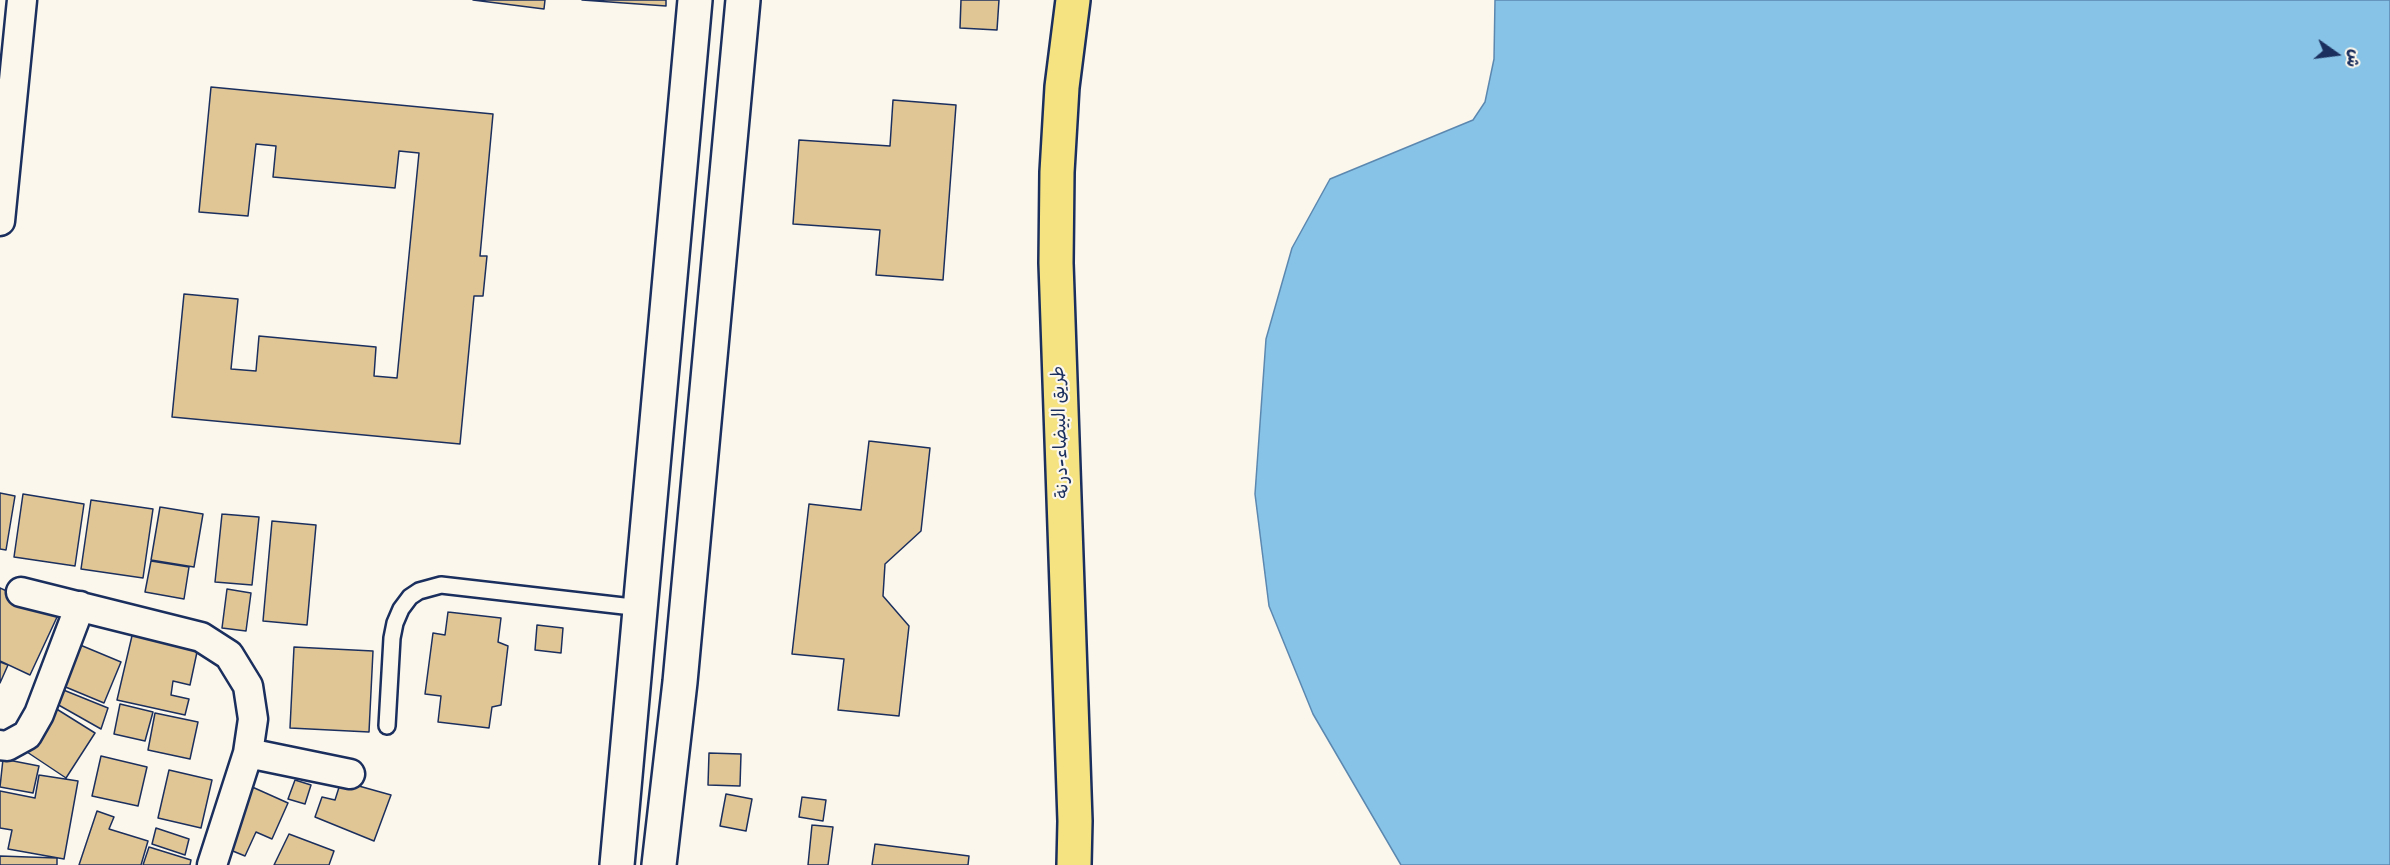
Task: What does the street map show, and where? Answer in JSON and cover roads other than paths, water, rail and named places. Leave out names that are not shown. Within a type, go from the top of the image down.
[{"type":"highway","name":"طريق البيضاء-درنة","points":[[1073,0],[1062,87],[1057,172],[1056,263],[1075,821],[1074,865]]},
{"type":"street","points":[[0,221],[22,0]]},
{"type":"street","points":[[617,865],[695,0]]},
{"type":"street","points":[[659,865],[680,682],[743,0]]},
{"type":"street","points":[[21,592],[201,637],[229,655],[248,686],[253,719],[248,753],[212,865]]},
{"type":"street","points":[[0,745],[7,746],[27,735],[39,714],[80,606]]},
{"type":"street","points":[[634,678],[680,682]]},
{"type":"street","points":[[248,753],[350,774]]},
{"type":"lane","points":[[387,726],[392,638],[395,623],[410,597],[419,591],[441,585],[641,608]]},
{"type":"water","points":[[1495,0],[2390,0],[2390,865],[1401,865],[1313,714],[1269,606],[1255,494],[1266,339],[1292,248],[1330,179],[1473,120],[1485,102],[1494,59]]}]
